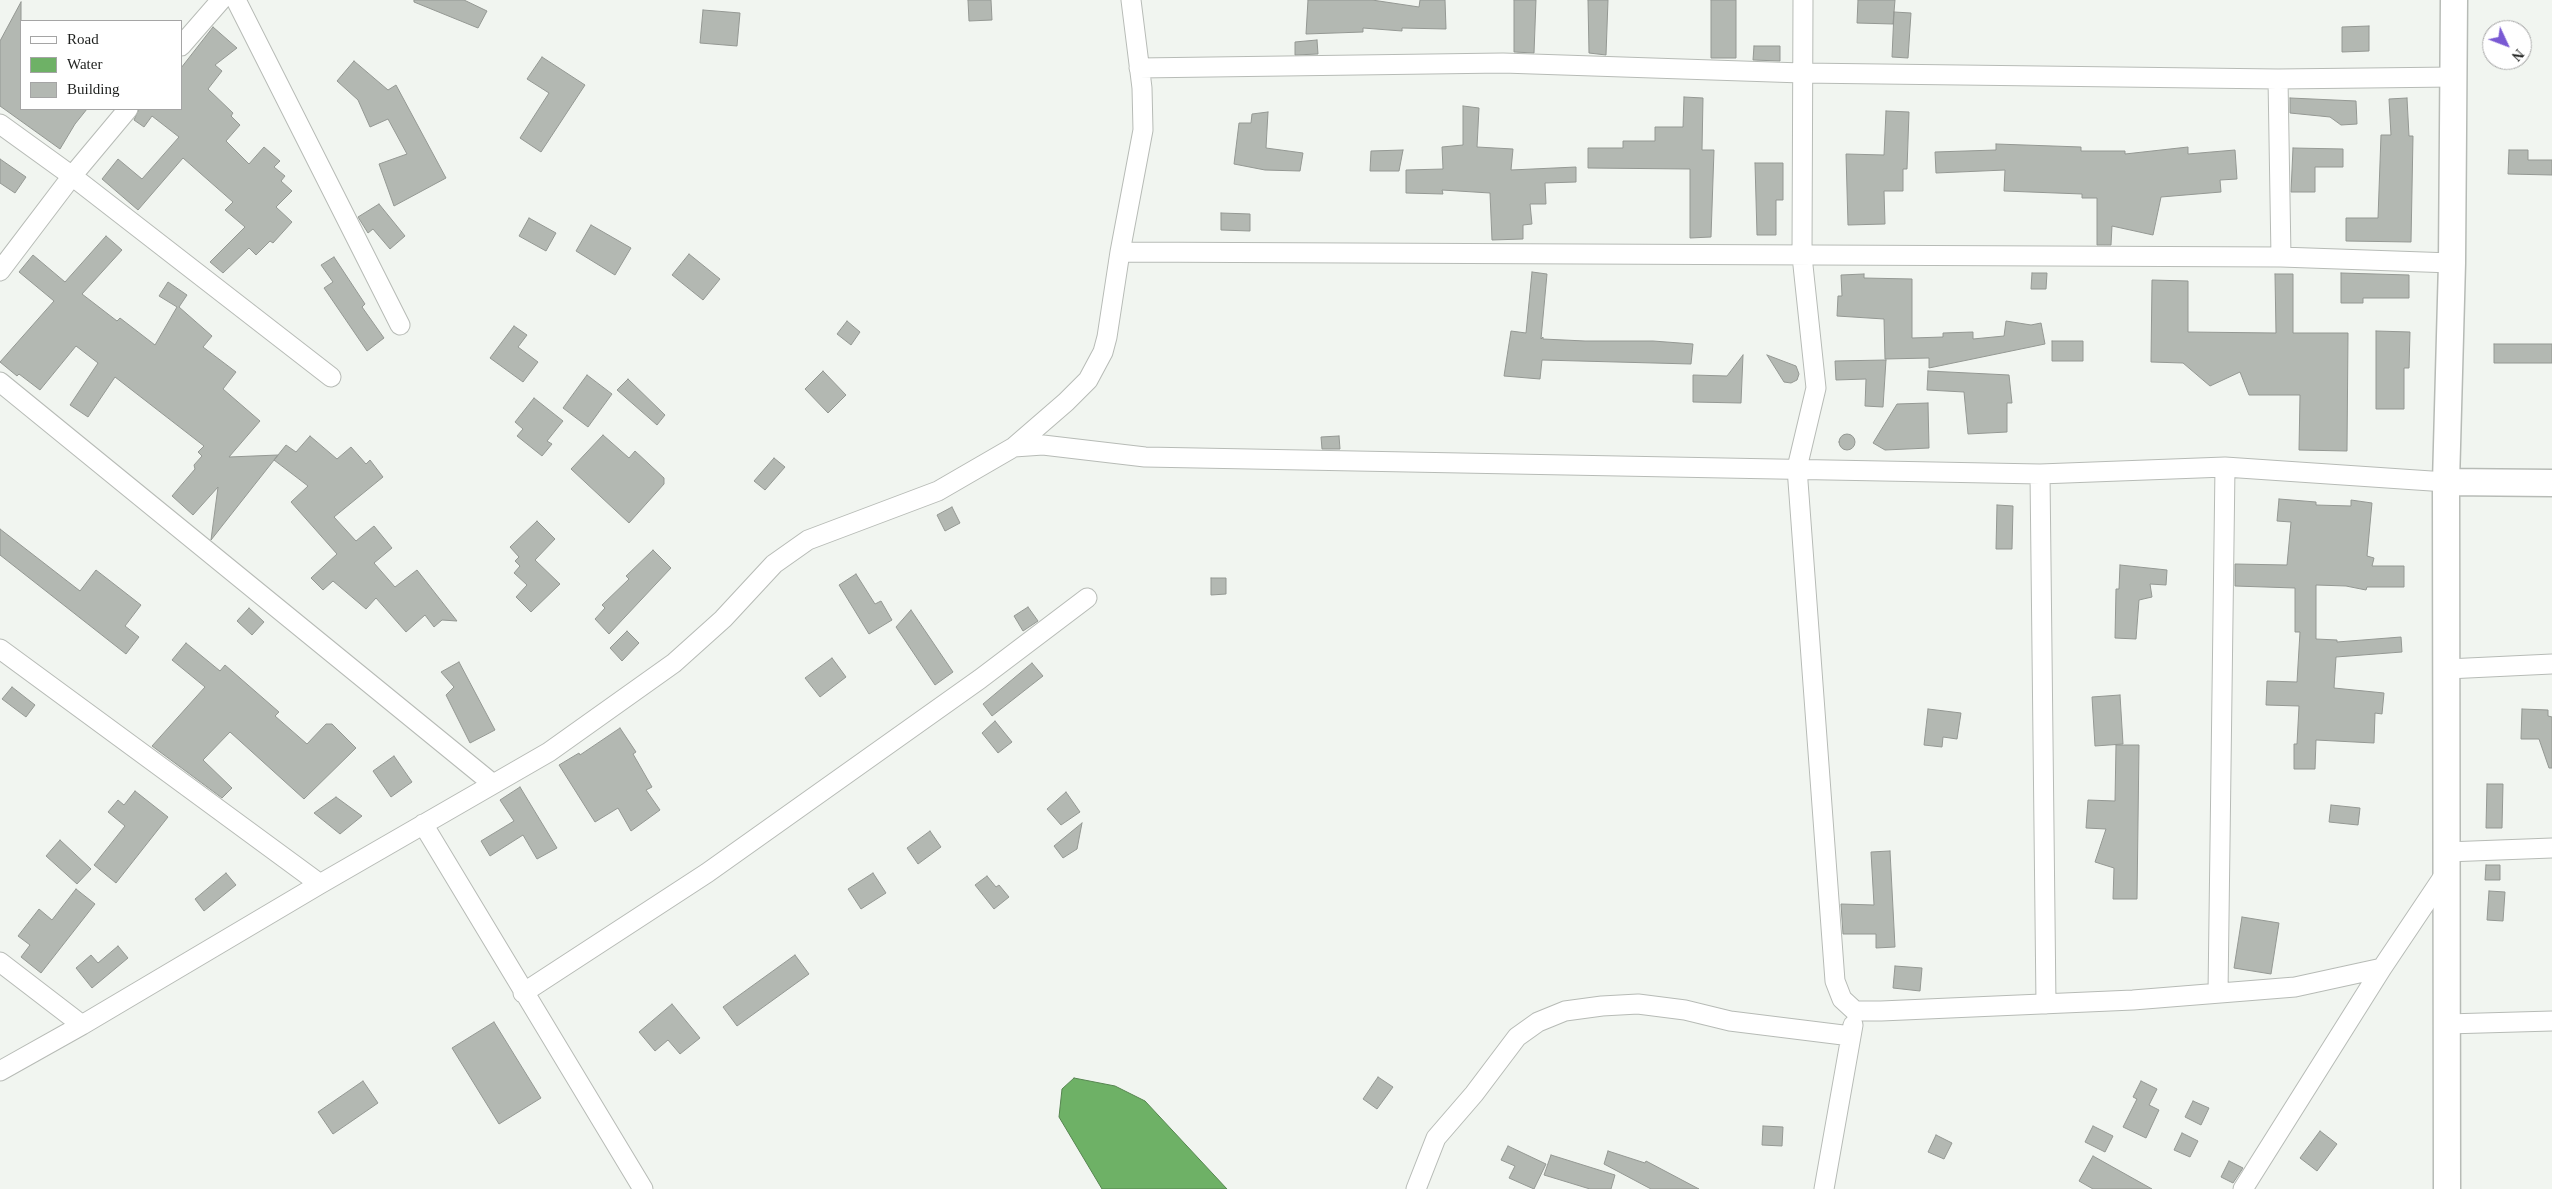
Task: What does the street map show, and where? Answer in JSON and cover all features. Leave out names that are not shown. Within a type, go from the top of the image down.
[{"type":"street","points":[[182,45],[220,0]]},
{"type":"street","points":[[236,0],[400,325]]},
{"type":"street","points":[[0,1070],[82,1025],[320,884],[549,752],[674,663],[723,619],[759,579],[790,551],[808,540],[938,491],[1014,447],[1078,392],[1096,366],[1107,337],[1120,252],[1143,130],[1140,68],[1131,0]]},
{"type":"street","points":[[1804,0],[1802,256],[1816,388],[1797,468],[1835,981],[1842,999],[1855,1011],[2046,1004],[2295,987],[2382,968]]},
{"type":"street","points":[[2447,1189],[2446,482],[2452,263],[2454,0]]},
{"type":"street","points":[[1140,68],[1503,63],[1802,73],[2278,79],[2454,78]]},
{"type":"street","points":[[2278,79],[2281,257]]},
{"type":"street","points":[[0,271],[72,176],[127,110]]},
{"type":"street","points":[[0,124],[72,176],[331,377]]},
{"type":"street","points":[[1120,252],[2281,257],[2452,263]]},
{"type":"street","points":[[0,382],[493,784]]},
{"type":"street","points":[[1014,447],[1043,444],[1145,457],[2040,474],[2225,466],[2446,482],[2552,483]]},
{"type":"street","points":[[2218,993],[2225,466]]},
{"type":"street","points":[[2040,474],[2046,1004]]},
{"type":"street","points":[[523,993],[707,873],[980,679],[1087,598]]},
{"type":"street","points":[[0,648],[320,884]]},
{"type":"street","points":[[2446,669],[2552,664]]},
{"type":"street","points":[[423,824],[523,993],[643,1189]]},
{"type":"street","points":[[2447,862],[2552,848]]},
{"type":"street","points":[[2244,1189],[2447,862]]},
{"type":"street","points":[[0,962],[82,1025]]},
{"type":"street","points":[[1416,1189],[1436,1138],[1474,1094],[1517,1037],[1538,1022],[1565,1012],[1602,1006],[1638,1004],[1685,1010],[1730,1021],[1851,1036]]},
{"type":"street","points":[[1824,1189],[1855,1011]]},
{"type":"street","points":[[2447,1024],[2552,1022]]},
{"type":"water","points":[[1074,1078],[1115,1086],[1145,1101],[1227,1189],[1102,1189],[1059,1117],[1062,1089]]},
{"type":"building","points":[[414,0],[464,0],[487,11],[478,28],[414,2]]},
{"type":"building","points":[[968,0],[991,0],[992,20],[969,21]]},
{"type":"building","points":[[1308,0],[1372,0],[1419,7],[1420,0],[1445,0],[1446,29],[1402,28],[1402,31],[1363,28],[1363,32],[1306,34]]},
{"type":"building","points":[[1514,0],[1536,0],[1534,53],[1514,52]]},
{"type":"building","points":[[1588,0],[1608,0],[1606,55],[1589,53]]},
{"type":"building","points":[[1711,0],[1736,0],[1736,58],[1711,58]]},
{"type":"building","points":[[1858,0],[1895,0],[1893,24],[1857,23]]},
{"type":"building","points":[[21,2],[20,110],[86,110],[60,149],[0,106],[0,41]]},
{"type":"building","points":[[703,10],[740,13],[737,46],[700,43]]},
{"type":"building","points":[[1894,12],[1911,13],[1908,58],[1892,57]]},
{"type":"building","points":[[2369,26],[2369,51],[2342,52],[2342,27]]},
{"type":"building","points":[[213,27],[237,48],[215,65],[222,71],[208,89],[233,113],[231,116],[240,125],[226,141],[249,164],[264,147],[280,161],[274,167],[285,176],[281,181],[292,191],[276,207],[292,222],[273,243],[270,241],[256,255],[249,248],[223,273],[210,262],[245,227],[225,210],[233,202],[183,158],[138,210],[102,179],[118,159],[142,179],[179,137],[152,116],[144,127],[134,120],[139,110],[182,110],[182,67]]},
{"type":"building","points":[[1317,40],[1318,54],[1295,55],[1295,42]]},
{"type":"building","points":[[1754,46],[1780,46],[1780,61],[1753,60]]},
{"type":"building","points":[[542,57],[585,85],[541,152],[520,138],[549,93],[527,79]]},
{"type":"building","points":[[354,61],[388,90],[396,85],[446,178],[394,206],[379,164],[407,154],[388,119],[370,127],[358,100],[337,81]]},
{"type":"building","points":[[1684,97],[1703,98],[1702,150],[1714,150],[1711,237],[1690,238],[1690,169],[1588,168],[1588,148],[1623,148],[1623,141],[1655,141],[1655,127],[1683,127]]},
{"type":"building","points":[[2290,98],[2356,101],[2357,124],[2341,125],[2330,117],[2290,113]]},
{"type":"building","points":[[2407,98],[2409,136],[2413,136],[2411,242],[2346,241],[2346,218],[2378,218],[2381,135],[2391,135],[2389,99]]},
{"type":"building","points":[[1463,106],[1479,108],[1477,147],[1513,149],[1511,170],[1576,167],[1576,182],[1545,183],[1546,204],[1530,204],[1532,224],[1523,225],[1523,239],[1492,240],[1490,193],[1442,190],[1443,194],[1406,193],[1406,170],[1443,169],[1442,147],[1463,145]]},
{"type":"building","points":[[1886,111],[1909,112],[1907,169],[1903,169],[1903,191],[1884,191],[1885,224],[1848,225],[1846,154],[1884,155]]},
{"type":"building","points":[[1268,112],[1266,148],[1303,153],[1300,171],[1265,170],[1234,164],[1239,123],[1251,123],[1252,114]]},
{"type":"building","points":[[1996,144],[2081,147],[2081,151],[2125,151],[2125,154],[2188,147],[2188,154],[2235,150],[2237,179],[2220,180],[2221,192],[2161,197],[2153,235],[2112,226],[2111,245],[2097,245],[2097,198],[2082,198],[2082,194],[2004,191],[2005,170],[1936,173],[1935,152],[1996,150]]},
{"type":"building","points":[[2293,148],[2343,149],[2343,167],[2315,167],[2315,192],[2291,192]]},
{"type":"building","points":[[1403,150],[1399,171],[1370,171],[1371,151]]},
{"type":"building","points":[[2509,150],[2528,150],[2528,160],[2552,160],[2552,175],[2508,174]]},
{"type":"building","points":[[0,159],[26,177],[15,193],[0,183]]},
{"type":"building","points":[[1755,163],[1783,163],[1783,200],[1776,200],[1776,235],[1757,235]]},
{"type":"building","points":[[379,204],[405,236],[390,249],[373,229],[368,233],[358,217]]},
{"type":"building","points":[[1221,213],[1250,214],[1250,231],[1221,230]]},
{"type":"building","points":[[529,218],[556,233],[546,251],[519,236]]},
{"type":"building","points":[[591,225],[631,248],[615,275],[576,251]]},
{"type":"building","points":[[106,236],[122,250],[82,294],[117,321],[120,318],[155,345],[177,307],[159,296],[168,282],[187,295],[179,307],[212,336],[203,347],[236,372],[223,389],[260,421],[229,457],[278,455],[211,540],[218,487],[193,515],[172,496],[195,469],[194,465],[202,456],[198,452],[204,446],[115,377],[88,417],[70,405],[98,363],[76,346],[40,390],[19,374],[17,376],[0,362],[54,301],[19,272],[33,255],[65,282]]},
{"type":"building","points":[[689,254],[720,279],[703,300],[672,275]]},
{"type":"building","points":[[334,257],[365,304],[362,307],[384,338],[367,351],[324,288],[333,282],[321,265]]},
{"type":"building","points":[[1532,272],[1547,274],[1541,339],[1543,337],[1543,339],[1585,341],[1653,341],[1693,344],[1691,364],[1542,360],[1540,379],[1504,376],[1511,331],[1526,333]]},
{"type":"building","points":[[2032,273],[2047,273],[2046,289],[2031,289]]},
{"type":"building","points":[[2341,273],[2409,275],[2409,298],[2363,298],[2363,303],[2341,303]]},
{"type":"building","points":[[1864,274],[1864,278],[1912,279],[1912,338],[1943,337],[1943,333],[1973,332],[1973,339],[2004,336],[2006,321],[2031,325],[2041,323],[2045,344],[1929,368],[1929,358],[1885,359],[1884,319],[1837,316],[1838,296],[1842,296],[1841,275]]},
{"type":"building","points":[[2275,274],[2293,274],[2293,333],[2348,333],[2347,451],[2299,450],[2300,395],[2249,395],[2240,372],[2210,386],[2183,363],[2151,362],[2152,280],[2188,281],[2188,332],[2276,333]]},
{"type":"building","points":[[847,321],[860,332],[851,345],[837,334]]},
{"type":"building","points":[[514,326],[527,335],[518,347],[538,362],[523,382],[490,358]]},
{"type":"building","points":[[2376,331],[2410,332],[2409,368],[2404,368],[2404,409],[2376,409]]},
{"type":"building","points":[[2052,341],[2083,341],[2083,361],[2052,361]]},
{"type":"building","points":[[2494,344],[2552,344],[2552,363],[2494,363]]},
{"type":"building","points":[[1743,355],[1741,403],[1693,402],[1693,375],[1727,376]]},
{"type":"building","points":[[1767,355],[1796,366],[1799,374],[1797,380],[1791,383],[1784,382]]},
{"type":"building","points":[[1886,360],[1883,407],[1865,406],[1866,379],[1836,380],[1835,361]]},
{"type":"building","points":[[823,371],[846,395],[828,413],[805,389]]},
{"type":"building","points":[[1928,371],[2009,375],[2012,403],[2007,403],[2007,432],[1968,434],[1964,392],[1927,390]]},
{"type":"building","points":[[587,375],[612,394],[588,427],[563,408]]},
{"type":"building","points":[[628,379],[665,415],[657,425],[617,390]]},
{"type":"building","points":[[534,398],[563,421],[547,441],[552,444],[542,456],[517,436],[523,429],[515,422]]},
{"type":"building","points":[[1928,403],[1929,448],[1885,450],[1873,443],[1897,404]]},
{"type":"building","points":[[1844,434],[1850,434],[1855,439],[1853,448],[1844,450],[1839,445],[1839,439]]},
{"type":"building","points":[[603,435],[629,458],[635,451],[664,478],[664,484],[629,523],[571,469]]},
{"type":"building","points":[[310,436],[337,459],[351,447],[366,464],[370,460],[383,477],[334,517],[356,541],[374,526],[392,548],[374,563],[395,587],[417,570],[457,621],[442,620],[434,627],[425,615],[406,632],[376,598],[366,609],[333,581],[323,590],[311,578],[337,554],[291,502],[308,486],[274,460],[286,445],[296,452]]},
{"type":"building","points":[[1339,436],[1340,449],[1322,449],[1321,437]]},
{"type":"building","points":[[774,458],[785,467],[765,490],[754,481]]},
{"type":"building","points":[[2279,499],[2316,502],[2316,505],[2351,506],[2351,500],[2372,503],[2367,556],[2374,558],[2372,566],[2404,566],[2404,587],[2367,587],[2366,590],[2346,586],[2316,585],[2316,639],[2337,640],[2337,642],[2401,637],[2402,652],[2336,657],[2334,688],[2384,693],[2382,714],[2375,713],[2374,743],[2316,740],[2315,769],[2294,769],[2294,744],[2297,744],[2299,706],[2266,705],[2267,681],[2297,682],[2300,632],[2295,632],[2295,588],[2235,586],[2235,564],[2287,565],[2291,522],[2277,521]]},
{"type":"building","points":[[1997,505],[2013,506],[2012,549],[1996,549]]},
{"type":"building","points":[[952,507],[960,523],[945,531],[937,515]]},
{"type":"building","points":[[537,521],[555,539],[535,560],[560,584],[531,612],[516,597],[527,585],[514,573],[520,566],[515,561],[519,557],[510,547]]},
{"type":"building","points":[[0,529],[80,591],[96,570],[141,605],[125,626],[139,637],[126,654],[0,555]]},
{"type":"building","points":[[653,550],[671,568],[609,634],[595,619],[605,608],[602,605],[629,579],[626,576]]},
{"type":"building","points":[[2120,565],[2167,570],[2166,585],[2150,584],[2152,597],[2139,600],[2136,639],[2115,638],[2116,589],[2119,589]]},
{"type":"building","points":[[856,574],[875,604],[881,601],[892,620],[869,634],[839,585]]},
{"type":"building","points":[[1211,578],[1226,578],[1226,594],[1211,595]]},
{"type":"building","points":[[1028,607],[1038,621],[1023,631],[1014,616]]},
{"type":"building","points":[[249,608],[264,622],[252,635],[237,621]]},
{"type":"building","points":[[911,610],[953,672],[935,685],[896,627]]},
{"type":"building","points":[[627,631],[639,643],[622,661],[610,648]]},
{"type":"building","points":[[186,643],[220,671],[225,665],[279,712],[275,716],[307,744],[326,724],[332,724],[356,748],[304,799],[230,732],[203,760],[232,788],[222,798],[152,746],[205,687],[172,660]]},
{"type":"building","points":[[832,658],[846,677],[820,697],[805,678]]},
{"type":"building","points":[[459,662],[495,730],[470,743],[446,695],[454,687],[441,672]]},
{"type":"building","points":[[1032,663],[1043,676],[992,716],[983,704]]},
{"type":"building","points":[[12,687],[35,705],[26,717],[2,699]]},
{"type":"building","points":[[2120,695],[2123,744],[2095,746],[2092,697]]},
{"type":"building","points":[[1928,709],[1961,713],[1957,739],[1943,737],[1942,747],[1924,745]]},
{"type":"building","points":[[2522,709],[2548,710],[2548,716],[2552,717],[2552,768],[2549,768],[2539,739],[2521,739]]},
{"type":"building","points":[[995,721],[1012,742],[998,753],[982,733]]},
{"type":"building","points":[[620,728],[636,752],[633,754],[652,787],[646,790],[660,810],[631,831],[618,808],[595,822],[559,765],[579,753],[580,755]]},
{"type":"building","points":[[2116,745],[2139,745],[2137,899],[2113,899],[2114,868],[2095,862],[2106,829],[2086,828],[2088,800],[2115,801]]},
{"type":"building","points":[[394,756],[412,782],[391,797],[373,771]]},
{"type":"building","points":[[2487,784],[2503,784],[2502,828],[2486,828]]},
{"type":"building","points":[[520,787],[557,848],[537,859],[523,835],[490,856],[481,841],[514,821],[500,800]]},
{"type":"building","points":[[135,791],[168,817],[116,883],[94,865],[125,826],[108,812],[118,800],[124,805]]},
{"type":"building","points":[[1066,792],[1080,812],[1061,825],[1047,809]]},
{"type":"building","points":[[336,797],[362,816],[340,834],[314,813]]},
{"type":"building","points":[[2331,805],[2360,808],[2358,825],[2329,822]]},
{"type":"building","points":[[1082,823],[1077,849],[1063,858],[1054,846]]},
{"type":"building","points":[[930,831],[941,847],[918,864],[907,848]]},
{"type":"building","points":[[60,840],[91,869],[77,884],[46,856]]},
{"type":"building","points":[[1890,851],[1895,947],[1876,948],[1876,934],[1843,934],[1841,904],[1874,905],[1871,852]]},
{"type":"building","points":[[2486,865],[2500,865],[2500,880],[2485,880]]},
{"type":"building","points":[[226,873],[236,885],[204,911],[195,899]]},
{"type":"building","points":[[873,873],[886,893],[861,909],[848,889]]},
{"type":"building","points":[[987,876],[996,887],[999,885],[1009,897],[994,909],[975,885]]},
{"type":"building","points":[[76,889],[95,904],[41,973],[21,957],[30,945],[18,936],[39,909],[52,920]]},
{"type":"building","points":[[2489,891],[2505,892],[2503,921],[2487,920]]},
{"type":"building","points":[[2242,917],[2279,923],[2271,974],[2234,968]]},
{"type":"building","points":[[118,946],[128,958],[92,988],[76,968],[91,955],[98,963]]},
{"type":"building","points":[[795,955],[809,974],[737,1026],[723,1007]]},
{"type":"building","points":[[1895,966],[1922,968],[1920,991],[1893,988]]},
{"type":"building","points":[[672,1004],[700,1038],[680,1054],[668,1040],[655,1051],[639,1032]]},
{"type":"building","points":[[494,1022],[541,1098],[499,1124],[452,1048]]},
{"type":"building","points":[[1378,1077],[1393,1087],[1377,1109],[1363,1099]]},
{"type":"building","points":[[363,1081],[378,1103],[333,1134],[318,1112]]},
{"type":"building","points":[[2141,1081],[2157,1089],[2149,1105],[2159,1110],[2146,1138],[2123,1127],[2137,1099],[2133,1097]]},
{"type":"building","points":[[2193,1101],[2209,1108],[2201,1125],[2185,1117]]},
{"type":"building","points":[[1763,1126],[1783,1127],[1782,1146],[1762,1145]]},
{"type":"building","points":[[2093,1126],[2113,1136],[2105,1152],[2085,1142]]},
{"type":"building","points":[[2320,1131],[2337,1144],[2317,1171],[2300,1158]]},
{"type":"building","points":[[2182,1133],[2198,1141],[2190,1157],[2174,1150]]},
{"type":"building","points":[[1936,1135],[1952,1143],[1944,1159],[1928,1152]]},
{"type":"building","points":[[1508,1146],[1546,1164],[1534,1189],[1509,1178],[1515,1166],[1501,1160]]},
{"type":"building","points":[[1608,1151],[1645,1163],[1646,1161],[1699,1189],[1651,1189],[1604,1164]]},
{"type":"building","points":[[1551,1155],[1615,1175],[1611,1189],[1590,1189],[1544,1175]]},
{"type":"building","points":[[2093,1156],[2152,1189],[2093,1189],[2079,1181]]},
{"type":"building","points":[[2229,1161],[2243,1168],[2233,1183],[2221,1177]]}]
